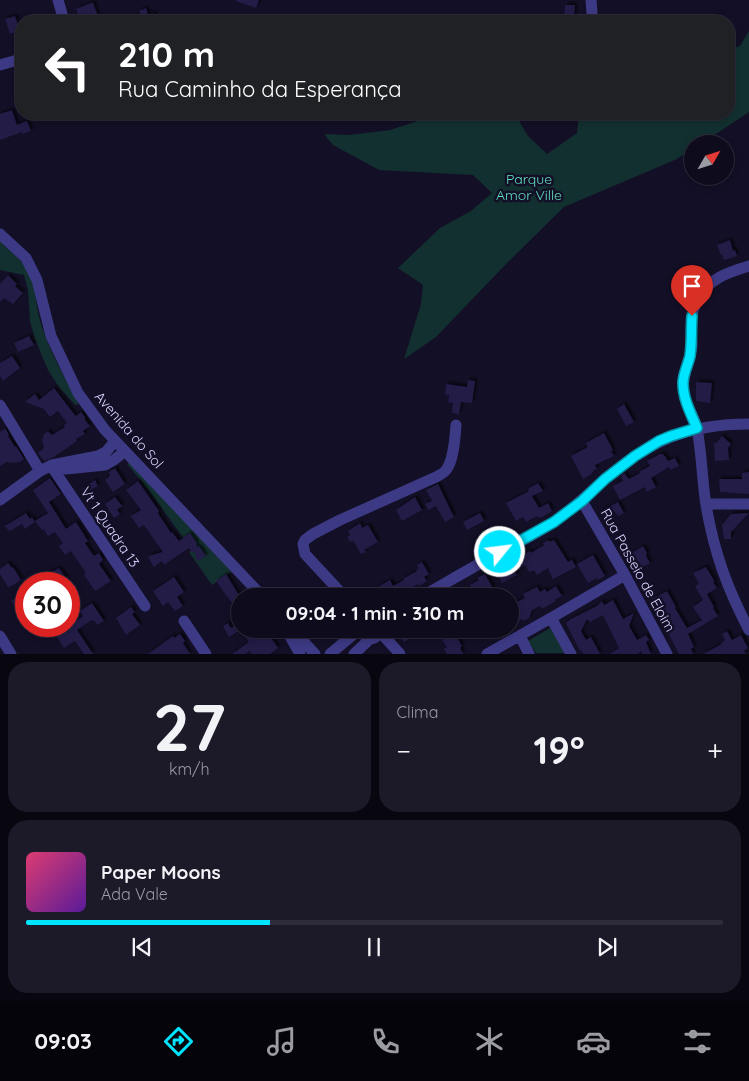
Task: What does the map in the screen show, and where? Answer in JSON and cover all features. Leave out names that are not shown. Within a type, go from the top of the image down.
[{"type":"street","points":[[58,0],[62,14]]},
{"type":"street","points":[[591,0],[592,13]]},
{"type":"street","points":[[0,65],[15,61]]},
{"type":"street","name":"Avenida do Sol","points":[[0,234],[26,258],[37,280],[51,336],[78,393],[105,430],[254,588]]},
{"type":"street","points":[[749,266],[732,270],[721,276],[700,294],[692,316],[691,351],[683,382],[687,404],[697,428],[706,504],[714,544],[723,574],[749,630]]},
{"type":"street","name":"Vt 1 Quadra 13","points":[[0,405],[145,606]]},
{"type":"street","points":[[437,588],[554,522],[582,501],[605,479],[659,441],[697,428],[721,424],[749,424]]},
{"type":"street","points":[[337,588],[305,554],[303,544],[305,540],[340,520],[436,477],[447,470],[451,461],[456,425]]},
{"type":"street","points":[[102,460],[115,441]]},
{"type":"street","points":[[0,500],[48,469],[102,460],[114,460],[124,451]]},
{"type":"street","name":"Rua Passeio de Eloim","points":[[582,501],[667,654]]},
{"type":"street","points":[[706,504],[749,504]]},
{"type":"street","points":[[487,654],[624,575]]},
{"type":"street","points":[[551,618],[571,654]]},
{"type":"street","points":[[184,621],[206,654]]},
{"type":"street","points":[[0,636],[11,654]]},
{"type":"street","points":[[520,636],[529,654]]},
{"type":"street","points":[[291,638],[300,654]]},
{"type":"street","points":[[299,638],[311,654]]},
{"type":"street","points":[[300,638],[315,654]]},
{"type":"street","points":[[330,654],[350,638]]},
{"type":"street","points":[[354,654],[370,639],[374,638]]},
{"type":"street","points":[[387,638],[400,654]]},
{"type":"green space","name":"Parque Amor Ville","points":[[749,31],[749,112],[714,135],[684,135],[684,154],[677,159],[564,207],[436,337],[404,359],[421,304],[423,285],[398,268],[440,228],[471,211],[492,193],[473,175],[379,170],[333,145],[324,134],[349,135],[390,130],[421,120],[519,120],[528,136],[547,154],[577,133],[578,120],[735,120],[735,47],[740,46]]},
{"type":"green space","points":[[0,241],[27,269],[32,281],[44,332],[57,363],[79,404],[75,405],[59,387],[48,370],[35,339],[30,321],[28,290],[24,275],[0,270]]},
{"type":"green space","points":[[130,462],[233,571],[212,585],[189,552],[192,550],[148,489],[127,464]]},
{"type":"green space","points":[[550,628],[565,653],[536,653],[528,641]]},
{"type":"building","points":[[236,0],[259,0],[256,8]]},
{"type":"building","points":[[93,3],[98,15],[78,15],[76,9]]},
{"type":"building","points":[[565,5],[575,5],[574,15],[564,15]]},
{"type":"building","points":[[146,8],[148,15],[141,15],[139,11]]},
{"type":"building","points":[[15,16],[15,32],[10,34],[5,19]]},
{"type":"building","points":[[12,110],[17,125],[27,121],[31,131],[22,134],[22,132],[0,140],[0,114]]},
{"type":"building","points":[[730,240],[733,251],[735,250],[737,256],[724,260],[717,245]]},
{"type":"building","points":[[8,275],[17,284],[15,286],[23,293],[13,304],[4,298],[0,302],[0,284]]},
{"type":"building","points":[[29,336],[34,345],[18,352],[14,343]]},
{"type":"building","points":[[12,356],[20,368],[3,381],[0,376],[0,363]]},
{"type":"building","points":[[468,380],[475,381],[472,403],[461,402],[459,414],[452,413],[453,403],[448,402],[449,395],[445,394],[446,384],[467,387]]},
{"type":"building","points":[[696,382],[712,383],[710,403],[696,401]]},
{"type":"building","points":[[54,388],[74,414],[76,416],[81,412],[90,426],[83,431],[85,434],[76,439],[77,441],[54,457],[44,461],[38,453],[44,448],[42,440],[44,434],[48,431],[52,435],[65,427],[64,425],[67,423],[58,411],[50,417],[44,409],[25,402],[35,394],[39,400]]},
{"type":"building","points":[[624,404],[634,422],[626,426],[617,409]]},
{"type":"building","points":[[5,428],[8,436],[24,459],[20,462],[7,462],[0,466],[0,432]]},
{"type":"building","points":[[604,433],[614,456],[595,465],[597,469],[583,479],[571,456],[588,447],[586,443]]},
{"type":"building","points":[[722,436],[731,444],[728,448],[729,460],[715,461],[714,443]]},
{"type":"building","points":[[663,454],[668,461],[675,458],[679,466],[670,470],[669,467],[651,478],[656,487],[647,492],[645,487],[620,500],[613,486],[623,481],[621,476],[624,473],[629,479],[640,473],[650,466],[647,461]]},
{"type":"building","points":[[115,468],[125,484],[113,492],[105,480],[110,476],[109,472]]},
{"type":"building","points":[[749,472],[749,494],[720,492],[719,479],[742,479],[742,473]]},
{"type":"building","points":[[50,478],[61,494],[49,502],[66,529],[76,522],[88,541],[85,543],[91,552],[94,556],[99,553],[103,560],[99,564],[111,581],[95,591],[84,575],[86,573],[71,551],[65,555],[59,546],[63,543],[55,532],[48,536],[35,521],[48,513],[33,490]]},
{"type":"building","points":[[95,480],[98,486],[85,493],[82,489]]},
{"type":"building","points":[[138,481],[159,511],[159,515],[171,533],[179,541],[190,533],[197,547],[199,546],[206,556],[198,561],[195,556],[196,553],[192,552],[189,548],[164,565],[162,561],[154,567],[148,557],[163,552],[144,525],[139,528],[131,516],[141,510],[126,490]]},
{"type":"building","points":[[538,483],[543,491],[532,496],[539,508],[548,503],[552,511],[541,518],[537,516],[526,522],[523,517],[516,521],[506,503],[529,491],[528,489]]},
{"type":"building","points":[[438,484],[454,517],[445,522],[436,506],[428,510],[425,504],[432,501],[426,490]]},
{"type":"building","points":[[115,497],[122,506],[117,510],[120,514],[114,518],[105,504]]},
{"type":"building","points":[[415,497],[422,510],[402,521],[396,510]]},
{"type":"building","points":[[618,502],[624,513],[618,516],[615,512],[605,517],[601,511]]},
{"type":"building","points":[[26,513],[35,522],[25,529],[22,524],[10,531],[8,530],[5,526]]},
{"type":"building","points":[[480,513],[484,521],[467,530],[463,522]]},
{"type":"building","points":[[749,513],[731,532],[731,539],[724,539],[722,525],[731,514]]},
{"type":"building","points":[[360,523],[362,528],[368,525],[378,542],[364,550],[366,552],[361,554],[354,542],[350,542],[347,537],[350,535],[348,531]]},
{"type":"building","points":[[548,540],[549,542],[554,540],[568,562],[572,560],[576,567],[553,579],[548,568],[537,575],[534,570],[529,572],[525,565],[514,571],[517,575],[502,583],[494,568],[509,560],[511,564],[522,558],[521,556],[530,551],[531,553],[544,545],[543,543]]},
{"type":"building","points":[[643,546],[650,563],[636,573],[631,566],[635,562],[630,554]]},
{"type":"building","points":[[593,555],[605,576],[588,583],[577,564]]},
{"type":"building","points":[[422,562],[429,574],[424,577],[427,581],[411,588],[381,588],[380,586],[390,580],[393,586],[404,580],[417,571],[419,568],[417,565]]},
{"type":"building","points":[[8,563],[13,567],[16,572],[15,584],[8,587],[0,574],[0,569]]},
{"type":"building","points":[[706,567],[717,588],[707,594],[718,616],[688,634],[694,647],[691,649],[693,654],[679,654],[663,622],[666,620],[658,604],[656,605],[652,599],[667,591],[687,628],[702,620],[693,607],[703,600],[695,586],[699,584],[693,573]]},
{"type":"building","points":[[59,568],[62,572],[52,572]]},
{"type":"building","points":[[226,574],[235,588],[231,588],[231,602],[216,581]]},
{"type":"building","points":[[485,574],[493,588],[472,588],[470,585],[479,580],[477,578]]},
{"type":"building","points":[[174,577],[184,592],[177,597],[183,606],[175,611],[168,602],[163,606],[153,591]]},
{"type":"building","points":[[556,586],[562,596],[542,609],[540,606],[532,610],[529,618],[524,621],[522,619],[519,621],[519,601],[525,598],[523,594],[537,587],[540,592],[545,589],[547,592]]},
{"type":"building","points":[[15,598],[15,606],[11,601]]},
{"type":"building","points":[[613,600],[623,619],[634,613],[629,626],[637,640],[646,635],[649,640],[646,642],[651,654],[642,654],[641,651],[638,654],[610,654],[619,648],[603,615],[590,622],[587,619],[581,631],[586,640],[591,637],[600,654],[583,654],[580,651],[566,623],[597,606],[602,601],[604,605]]},
{"type":"building","points":[[92,603],[104,621],[97,625],[92,620],[80,628],[80,618],[83,616],[80,611]]},
{"type":"building","points":[[131,607],[135,612],[132,614],[140,625],[126,635],[116,618]]},
{"type":"building","points":[[228,623],[231,628],[231,636],[229,637],[223,626]]},
{"type":"building","points":[[727,631],[732,640],[741,635],[748,648],[744,651],[746,654],[703,654],[722,644],[725,640],[722,634]]},
{"type":"building","points":[[80,634],[93,654],[84,654],[75,641],[64,648],[57,637],[80,637]]},
{"type":"building","points":[[180,634],[190,654],[148,654],[173,636],[174,638]]},
{"type":"building","points":[[246,638],[271,638],[278,648],[270,654],[251,654],[250,651],[245,654],[232,654],[249,642]]},
{"type":"building","points":[[401,638],[411,638],[404,642]]},
{"type":"building","points":[[457,638],[462,646],[460,648],[463,654],[447,654],[444,649],[447,647],[442,640]]},
{"type":"route","points":[[500,552],[554,522],[635,456],[659,441],[697,428],[687,404],[683,382],[692,344],[692,316]]}]
